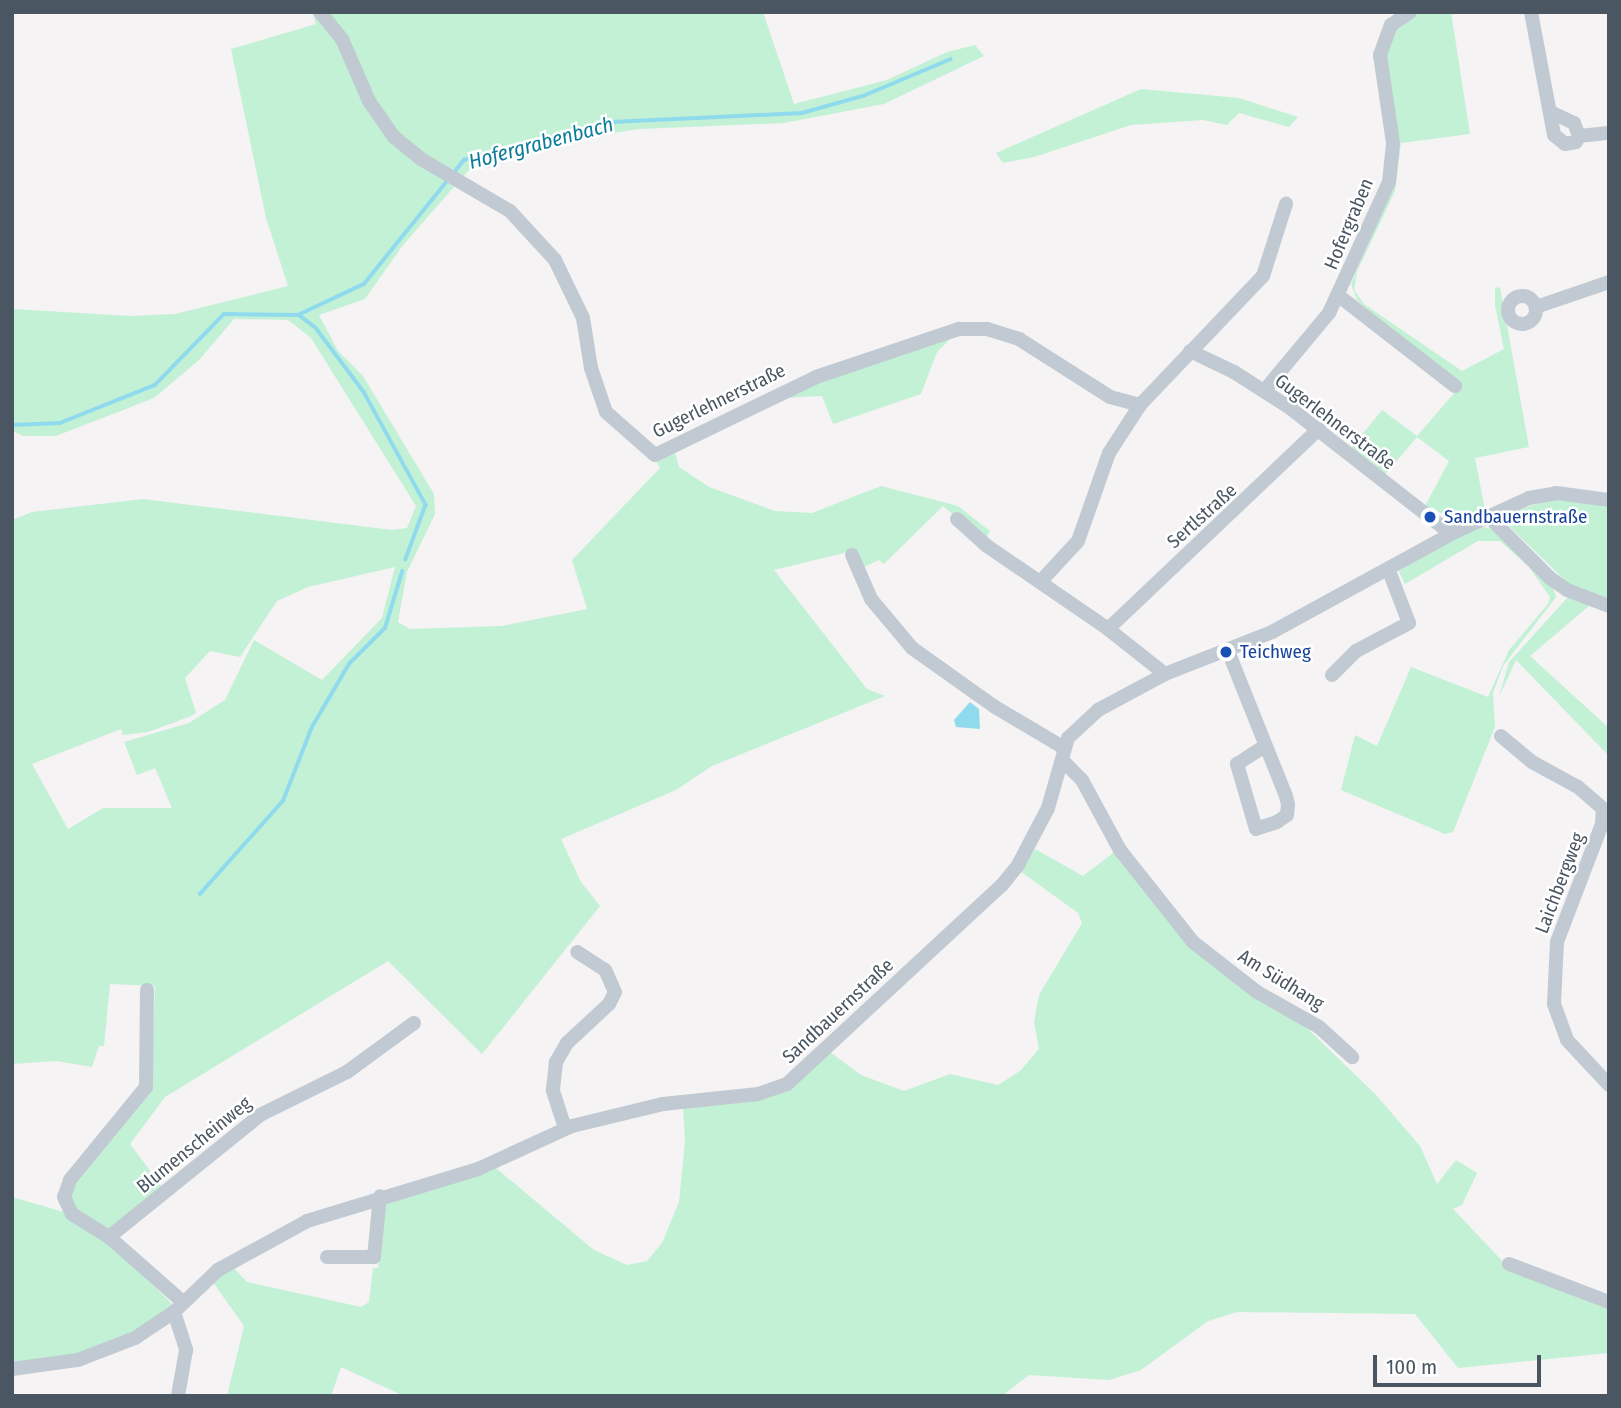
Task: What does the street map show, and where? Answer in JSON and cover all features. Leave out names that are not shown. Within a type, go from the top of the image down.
[{"type":"street","name":"Gugerlehnerstraße","points":[[320,12],[342,39],[382,122],[405,148],[510,211],[555,260],[583,318],[591,368],[606,412],[655,455],[816,377],[967,328],[1019,339],[1110,397],[1140,405]]},
{"type":"street","name":"Hofergraben","points":[[1264,391],[1316,334],[1339,296],[1388,182],[1393,144],[1380,55],[1391,25],[1410,12]]},
{"type":"street","points":[[1531,12],[1558,140],[1570,144],[1579,136],[1609,133]]},
{"type":"street","points":[[1550,112],[1574,123],[1579,136]]},
{"type":"street","points":[[1041,581],[1078,541],[1110,453],[1140,405],[1263,276],[1286,204]]},
{"type":"street","points":[[1536,307],[1609,282]]},
{"type":"street","name":"Hofergraben","points":[[1339,296],[1455,386]]},
{"type":"street","name":"Gugerlehnerstraße","points":[[1190,351],[1264,391],[1319,429],[1451,534]]},
{"type":"street","name":"Sertlstraße","points":[[1108,629],[1319,429]]},
{"type":"street","name":"Sandbauernstraße","points":[[12,1369],[106,1352],[178,1307],[218,1270],[274,1236],[380,1196],[478,1169],[565,1128],[663,1104],[758,1094],[787,1084],[1002,885],[1034,837],[1058,786],[1063,755],[1076,728],[1091,715],[1165,674],[1228,651],[1389,571],[1451,534],[1488,516],[1544,494],[1609,500]]},
{"type":"street","points":[[1488,516],[1550,578],[1567,590],[1609,606]]},
{"type":"street","points":[[957,519],[987,546],[1108,629],[1165,674]]},
{"type":"street","points":[[852,555],[872,599],[912,648],[1063,755]]},
{"type":"street","points":[[1332,675],[1356,651],[1409,623],[1389,571]]},
{"type":"street","points":[[1228,651],[1265,746],[1288,806],[1287,815],[1277,822],[1256,829],[1237,764],[1265,746]]},
{"type":"street","points":[[1500,736],[1532,762],[1578,787],[1606,808]]},
{"type":"street","name":"Am Südhang","points":[[1063,755],[1082,780],[1120,850],[1193,942],[1233,976],[1319,1027],[1352,1057]]},
{"type":"street","name":"Laichbergweg","points":[[1606,808],[1557,942],[1554,1004],[1567,1040],[1609,1085]]},
{"type":"street","points":[[565,1128],[554,1090],[556,1062],[567,1043],[609,1004],[615,992],[605,970],[577,952]]},
{"type":"street","points":[[147,990],[146,1087],[70,1180],[64,1197],[72,1214],[109,1237],[178,1307],[186,1350],[178,1396]]},
{"type":"street","name":"Blumenscheinweg","points":[[109,1237],[260,1115],[347,1072],[415,1023]]},
{"type":"street","points":[[327,1258],[374,1258],[380,1196]]},
{"type":"street","points":[[1509,1264],[1609,1302]]},
{"type":"green space","points":[[312,12],[763,12],[794,104],[887,80],[947,52],[975,45],[984,56],[884,104],[784,123],[640,129],[534,145],[468,171],[403,245],[365,299],[319,315],[338,351],[363,376],[434,494],[435,514],[407,572],[398,622],[410,629],[502,626],[587,609],[572,560],[660,468],[655,458],[779,396],[950,339],[937,352],[921,394],[833,424],[822,396],[783,398],[675,452],[679,467],[709,487],[775,511],[812,513],[881,486],[958,506],[990,531],[984,540],[943,506],[884,564],[879,560],[860,569],[848,552],[774,570],[867,689],[885,696],[712,766],[676,790],[561,839],[581,882],[600,906],[482,1054],[388,961],[165,1097],[130,1144],[163,1188],[108,1229],[76,1212],[68,1194],[139,1106],[152,1064],[155,986],[110,984],[104,1046],[99,1046],[92,1067],[56,1061],[12,1064],[12,520],[32,512],[143,499],[392,530],[407,528],[416,506],[311,338],[288,320],[234,319],[199,360],[154,398],[56,436],[23,436],[12,431],[12,309],[130,316],[175,314],[288,286],[266,218],[231,49],[316,24]],"holes":[[[395,567],[382,618],[322,680],[254,640],[225,700],[189,723],[124,742],[137,775],[155,768],[172,808],[103,808],[68,829],[32,764],[121,729],[123,735],[148,732],[189,717],[196,713],[185,678],[210,651],[240,657],[277,601],[308,587]]]},
{"type":"green space","points":[[1420,12],[1451,12],[1470,134],[1401,143],[1395,191],[1357,272],[1354,290],[1364,304],[1462,371],[1504,349],[1495,305],[1495,288],[1500,287],[1529,447],[1475,458],[1485,510],[1460,518],[1424,508],[1449,461],[1417,437],[1383,477],[1351,448],[1382,410],[1417,436],[1456,391],[1357,300],[1351,284],[1392,188],[1385,61],[1390,34]]},
{"type":"green space","points":[[1141,89],[1239,98],[1298,117],[1289,127],[1239,113],[1227,125],[1203,120],[1131,125],[1034,157],[1003,163],[996,153]]},
{"type":"green space","points":[[974,331],[984,334],[966,334],[950,339]]},
{"type":"green space","points":[[1550,499],[1609,505],[1609,599],[1572,587],[1508,525],[1509,514]]},
{"type":"green space","points":[[1478,526],[1492,529],[1553,588],[1556,597],[1503,666],[1493,693],[1495,727],[1453,832],[1445,834],[1341,790],[1355,735],[1377,746],[1411,667],[1488,697],[1509,650],[1548,604],[1550,597],[1529,567],[1500,541],[1478,541],[1405,584],[1399,572],[1402,569]]},
{"type":"green space","points":[[1568,597],[1609,611],[1589,606],[1530,656],[1609,728],[1609,756],[1516,660],[1499,697],[1509,662]]},
{"type":"green space","points":[[1035,849],[1083,876],[1117,850],[1191,948],[1301,1022],[1376,1095],[1420,1146],[1437,1184],[1456,1160],[1477,1173],[1462,1205],[1453,1209],[1508,1267],[1609,1306],[1609,1353],[1458,1368],[1415,1314],[1237,1312],[1208,1321],[1141,1370],[1109,1380],[1029,1375],[1002,1396],[404,1396],[341,1367],[331,1396],[227,1396],[244,1326],[212,1281],[232,1266],[247,1282],[361,1307],[369,1302],[373,1268],[378,1268],[386,1204],[496,1168],[594,1250],[627,1265],[647,1261],[662,1243],[679,1202],[685,1142],[683,1106],[762,1098],[830,1052],[861,1075],[904,1091],[950,1074],[998,1085],[1020,1071],[1039,1049],[1034,1022],[1039,995],[1082,923],[1078,913],[1020,871]]},
{"type":"green space","points":[[12,1197],[67,1213],[108,1241],[172,1304],[136,1333],[83,1354],[12,1364]]},
{"type":"water","points":[[970,702],[979,709],[980,729],[956,727],[954,720]]},
{"type":"waterway","name":"Hofergrabenbach","points":[[453,174],[464,160],[612,122],[802,113],[863,96],[951,59]]},
{"type":"waterway","name":"Hofergrabenbach","points":[[12,425],[60,423],[155,385],[224,314],[298,315],[364,284],[448,180]]},
{"type":"waterway","points":[[299,315],[316,328],[364,392],[426,505],[406,559]]},
{"type":"waterway","points":[[200,894],[283,801],[312,727],[349,664],[385,628],[402,572]]},
{"type":"place","name":"Sandbauernstraße","points":[[1430,517]]},
{"type":"place","name":"Teichweg","points":[[1226,652]]}]
